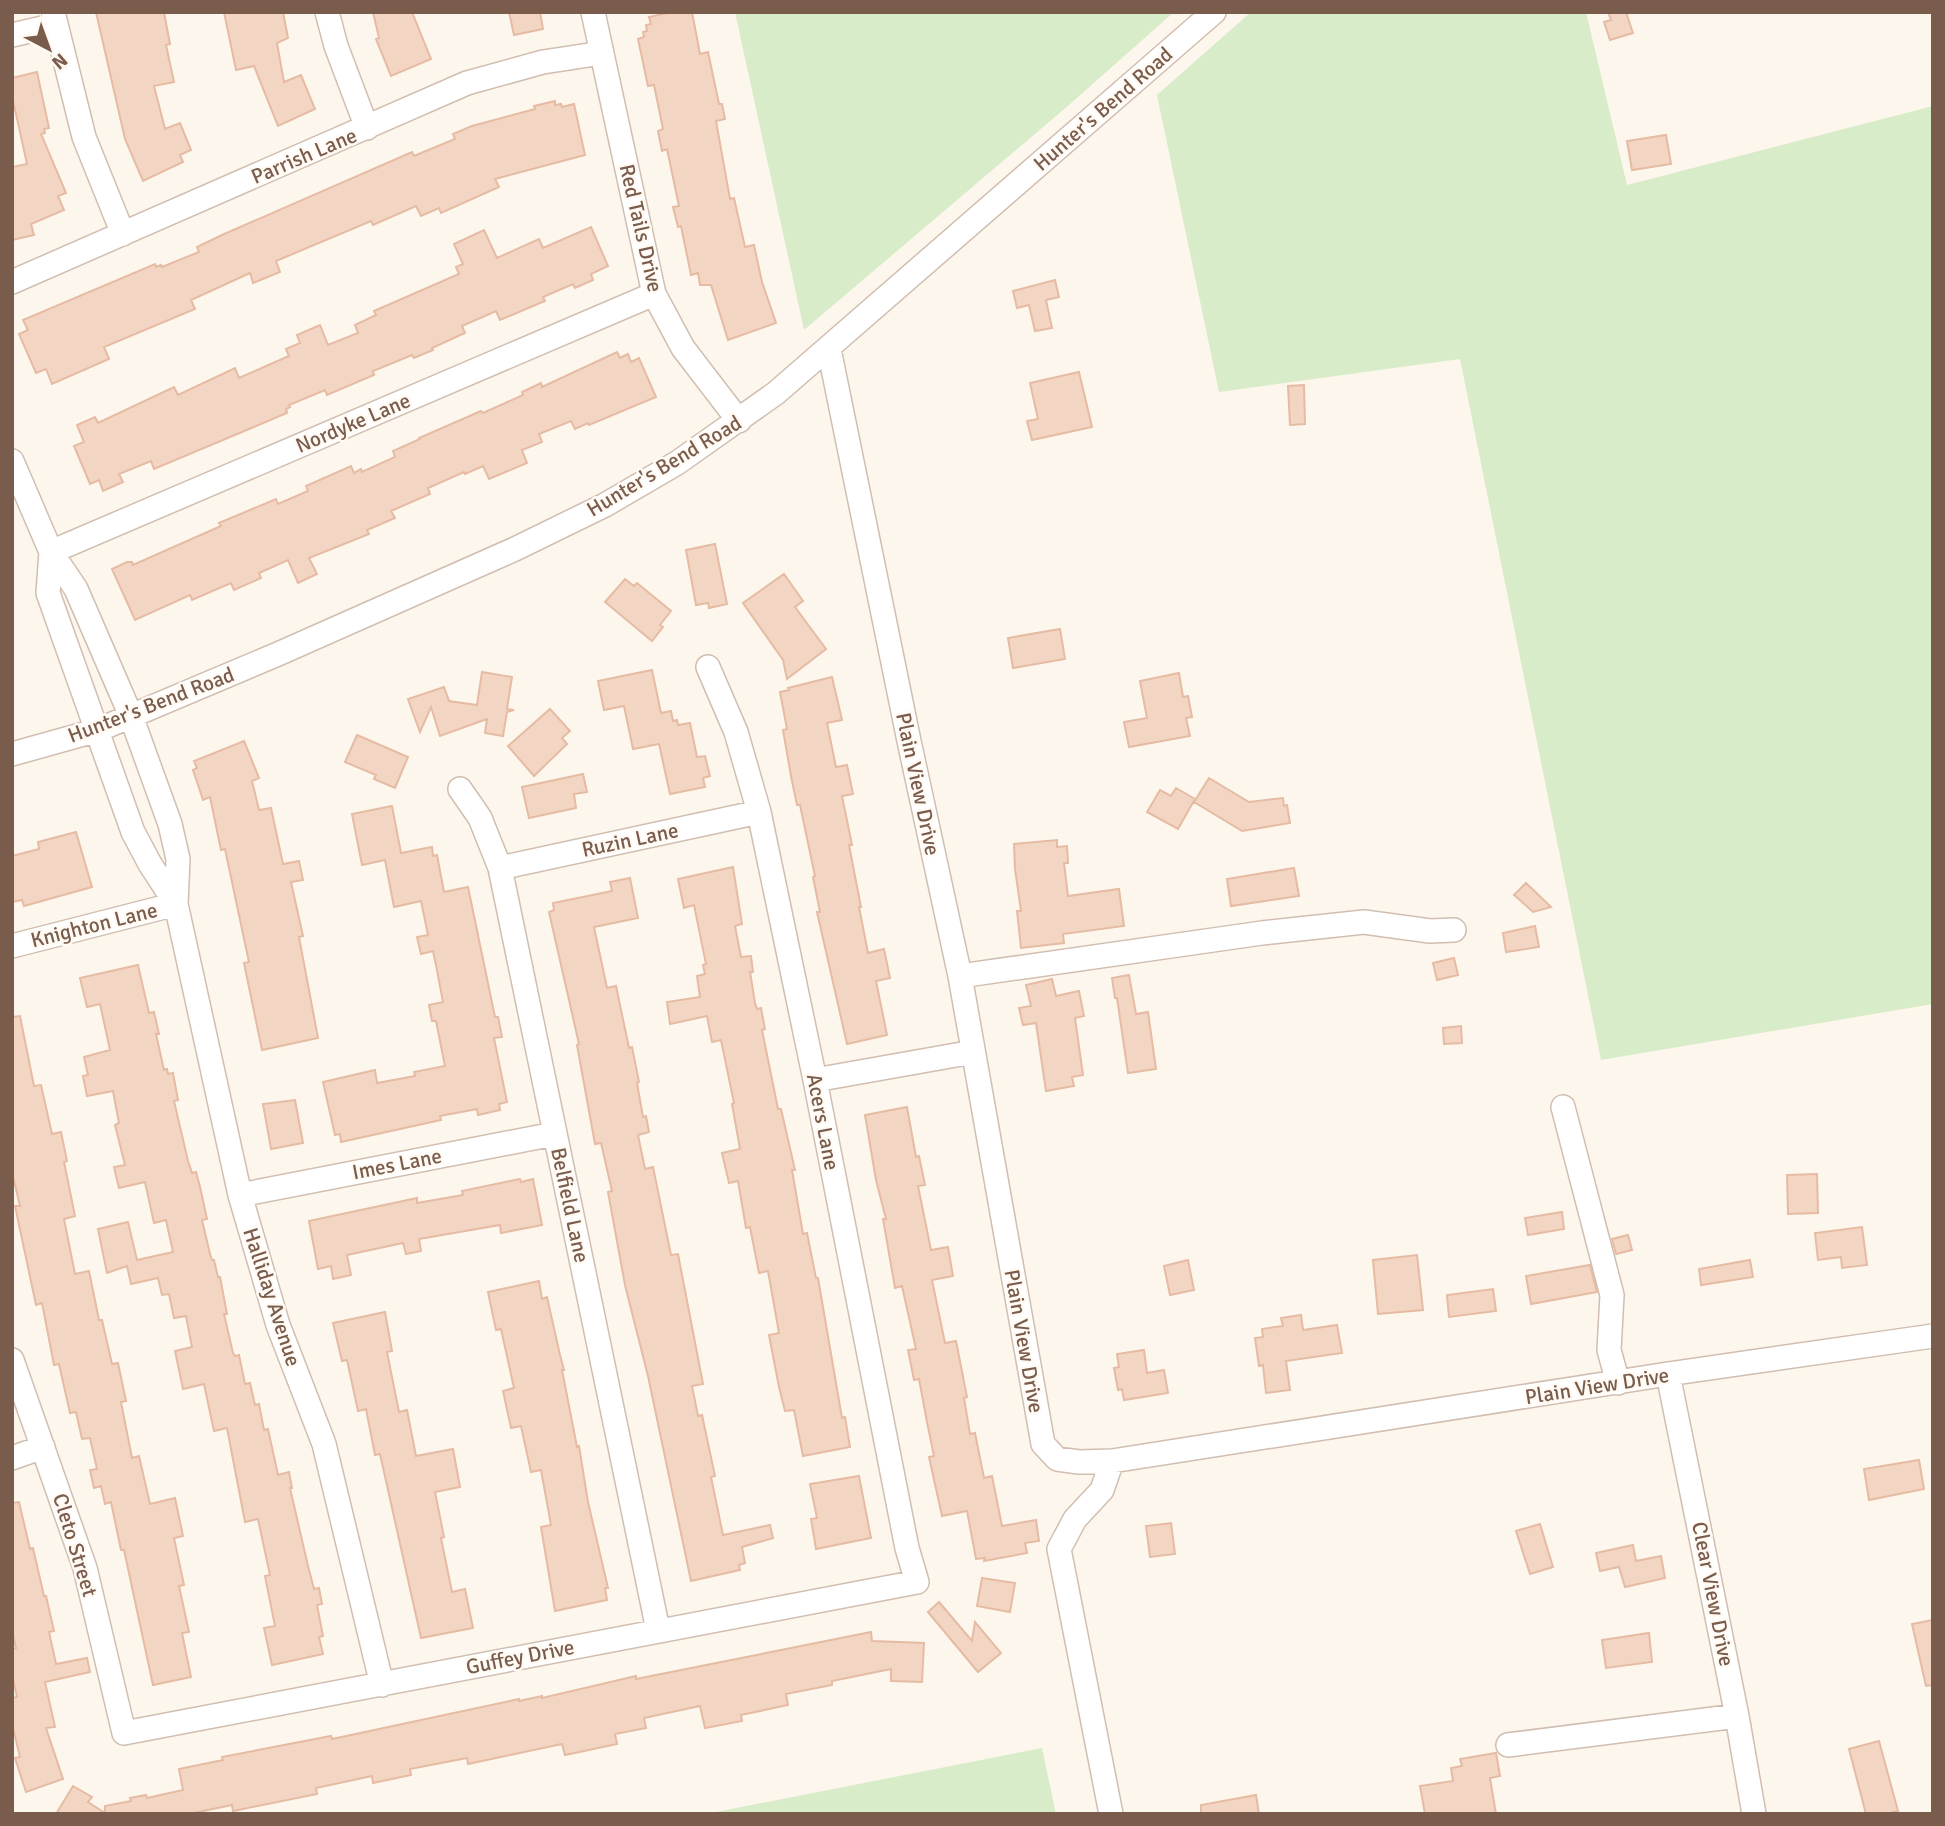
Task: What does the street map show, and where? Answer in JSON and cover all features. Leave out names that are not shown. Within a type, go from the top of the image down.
[{"type":"street","points":[[327,12],[336,46],[367,128]]},
{"type":"street","name":"Red Tails Drive","points":[[593,12],[654,294],[683,348],[739,422]]},
{"type":"street","name":"Hunter's Bend Road","points":[[12,754],[98,730],[278,654],[526,543],[605,505],[677,463],[739,422],[829,348],[1214,12]]},
{"type":"street","points":[[12,35],[55,19],[84,137],[123,234]]},
{"type":"street","name":"Parrish Lane","points":[[12,282],[467,83],[543,62],[602,53]]},
{"type":"street","name":"Nordyke Lane","points":[[51,552],[654,294]]},
{"type":"street","name":"Plain View Drive","points":[[829,348],[908,741],[960,976],[1043,1444],[1057,1460],[1112,1461],[1668,1374],[1933,1336]]},
{"type":"street","name":"Halliday Avenue","points":[[12,461],[51,552],[76,589],[131,716],[170,824],[178,859],[176,904],[240,1195],[260,1272],[324,1444],[382,1685]]},
{"type":"street","name":"Halliday Avenue","points":[[51,552],[48,593],[133,832],[176,904]]},
{"type":"street","name":"Acers Lane","points":[[708,667],[736,732],[759,812],[907,1548],[917,1582]]},
{"type":"street","name":"Belfield Lane","points":[[460,789],[480,818],[500,868],[658,1630]]},
{"type":"street","name":"Ruzin Lane","points":[[500,868],[759,812]]},
{"type":"street","name":"Knighton Lane","points":[[12,946],[176,904]]},
{"type":"street","points":[[960,976],[1262,933],[1364,922],[1430,931],[1454,930]]},
{"type":"street","points":[[815,1080],[973,1052]]},
{"type":"street","points":[[1563,1107],[1612,1295],[1609,1350],[1618,1383]]},
{"type":"street","name":"Imes Lane","points":[[240,1195],[554,1134]]},
{"type":"street","name":"Cleto Street","points":[[12,1360],[85,1568],[124,1733]]},
{"type":"street","name":"Clear View Drive","points":[[1668,1374],[1737,1716],[1754,1814]]},
{"type":"street","points":[[12,1458],[43,1447]]},
{"type":"street","points":[[1111,1814],[1059,1549],[1075,1519],[1102,1490],[1112,1461]]},
{"type":"street","name":"Guffey Drive","points":[[124,1733],[917,1582]]},
{"type":"street","points":[[1508,1745],[1737,1716]]},
{"type":"green space","points":[[735,12],[1174,12],[804,330]]},
{"type":"green space","points":[[1251,12],[1586,12],[1627,185],[1933,106],[1933,1004],[1601,1060],[1460,359],[1219,392],[1157,95]]},
{"type":"green space","points":[[1042,1748],[1056,1814],[706,1814]]},
{"type":"building","points":[[96,12],[164,12],[170,44],[166,45],[174,82],[154,86],[165,129],[180,123],[191,150],[180,155],[183,162],[143,181],[125,139]]},
{"type":"building","points":[[224,12],[283,12],[288,38],[277,43],[284,82],[301,75],[315,109],[278,126],[254,66],[236,70]]},
{"type":"building","points":[[373,12],[412,12],[431,59],[391,76],[376,39],[379,38]]},
{"type":"building","points":[[509,12],[540,12],[543,29],[514,35]]},
{"type":"building","points":[[672,12],[692,12],[700,54],[708,52],[719,104],[722,104],[725,119],[716,121],[730,199],[734,198],[745,247],[754,245],[762,282],[776,323],[728,340],[711,285],[700,285],[698,273],[691,275],[681,226],[678,227],[673,207],[679,206],[667,149],[662,151],[658,131],[663,129],[654,85],[648,86],[638,39],[644,37],[646,25],[651,24],[649,17]]},
{"type":"building","points":[[1608,12],[1626,12],[1633,33],[1610,40],[1604,22],[1611,20]]},
{"type":"building","points":[[37,72],[49,128],[44,129],[45,133],[41,134],[66,193],[58,196],[64,210],[31,224],[34,235],[12,240],[12,167],[27,164],[12,96],[12,78]]},
{"type":"building","points":[[555,101],[555,105],[561,104],[562,107],[574,104],[585,155],[495,179],[499,187],[441,213],[439,208],[421,216],[416,206],[373,225],[371,221],[276,261],[280,272],[253,283],[250,273],[191,300],[195,309],[104,347],[109,359],[52,384],[46,369],[36,373],[19,334],[28,330],[23,320],[155,264],[156,267],[162,267],[199,252],[197,247],[222,235],[412,152],[414,156],[455,139],[453,134],[472,126]]},
{"type":"building","points":[[1666,135],[1671,164],[1632,170],[1627,141]]},
{"type":"building","points":[[591,227],[608,266],[591,274],[593,280],[575,288],[573,284],[543,297],[545,301],[500,320],[496,311],[462,326],[465,333],[432,348],[433,350],[414,358],[412,355],[373,371],[374,375],[327,395],[325,390],[289,405],[287,413],[154,469],[151,461],[119,474],[123,482],[103,491],[99,480],[90,484],[74,446],[84,442],[77,425],[95,417],[98,423],[174,387],[178,395],[235,368],[239,378],[289,356],[286,349],[300,343],[297,335],[320,325],[328,345],[358,333],[355,325],[376,315],[374,311],[459,274],[456,267],[463,264],[454,244],[484,230],[497,258],[539,239],[543,248]]},
{"type":"building","points":[[1055,280],[1059,297],[1046,300],[1052,328],[1035,331],[1029,305],[1017,308],[1013,291]]},
{"type":"building","points":[[617,352],[620,358],[628,354],[631,362],[639,358],[656,397],[589,425],[588,423],[575,429],[571,421],[539,434],[542,442],[522,450],[527,463],[489,479],[483,466],[428,488],[430,494],[391,511],[395,518],[367,530],[369,534],[309,558],[317,574],[298,583],[288,560],[259,573],[261,578],[234,590],[231,583],[192,600],[190,595],[135,620],[112,569],[127,562],[132,562],[133,565],[276,499],[278,504],[308,491],[306,486],[351,466],[354,473],[361,469],[362,472],[395,457],[393,451],[419,438],[481,411],[483,413],[523,395],[522,392],[541,383],[542,387]]},
{"type":"building","points":[[1079,372],[1092,427],[1032,440],[1027,421],[1038,419],[1030,383]]},
{"type":"building","points":[[1304,385],[1305,424],[1290,425],[1288,386]]},
{"type":"building","points":[[715,544],[727,604],[709,608],[708,603],[696,605],[686,550]]},
{"type":"building","points":[[784,574],[803,601],[795,607],[826,649],[787,679],[783,660],[743,603]]},
{"type":"building","points":[[625,579],[634,586],[637,583],[671,611],[652,641],[605,602]]},
{"type":"building","points":[[1060,629],[1065,659],[1013,668],[1008,638]]},
{"type":"building","points":[[652,670],[661,713],[671,711],[673,721],[677,720],[678,725],[690,723],[697,757],[705,756],[710,776],[703,778],[705,787],[670,794],[659,744],[633,749],[624,706],[604,710],[598,681]]},
{"type":"building","points":[[482,672],[512,677],[507,709],[514,710],[507,712],[503,736],[485,733],[487,719],[440,736],[431,707],[420,732],[408,699],[444,687],[449,701],[477,705]]},
{"type":"building","points":[[1179,673],[1183,697],[1188,696],[1192,717],[1186,718],[1190,736],[1129,747],[1124,722],[1147,718],[1140,681]]},
{"type":"building","points":[[832,677],[842,720],[827,723],[836,767],[847,765],[853,794],[842,796],[852,845],[849,845],[859,907],[868,953],[884,949],[890,978],[876,981],[887,1035],[847,1044],[817,912],[820,912],[813,877],[815,876],[791,776],[783,730],[787,729],[780,692]]},
{"type":"building","points":[[550,709],[570,731],[562,738],[567,744],[534,776],[508,746]]},
{"type":"building","points":[[357,735],[408,757],[395,788],[374,779],[376,775],[345,762]]},
{"type":"building","points":[[244,741],[259,778],[252,781],[259,810],[271,808],[283,864],[299,861],[303,880],[291,882],[303,936],[299,937],[318,1038],[262,1050],[244,963],[249,962],[225,849],[221,850],[210,797],[203,800],[193,770],[197,768],[194,761]]},
{"type":"building","points":[[583,774],[587,792],[574,794],[576,808],[529,818],[522,787]]},
{"type":"building","points":[[1209,778],[1249,802],[1283,798],[1290,823],[1242,831],[1194,802]]},
{"type":"building","points":[[1176,788],[1195,799],[1178,829],[1147,812],[1160,790],[1171,796]]},
{"type":"building","points":[[392,806],[401,853],[432,847],[433,856],[437,855],[444,892],[468,887],[495,1017],[498,1017],[502,1037],[494,1038],[507,1102],[499,1104],[500,1110],[478,1115],[477,1109],[440,1116],[441,1120],[341,1142],[340,1134],[335,1135],[323,1082],[375,1070],[377,1083],[415,1076],[414,1072],[445,1066],[436,1021],[432,1021],[429,1005],[443,1002],[433,951],[421,954],[417,937],[428,935],[421,901],[394,907],[385,860],[362,865],[352,814]]},
{"type":"building","points":[[76,832],[92,887],[24,906],[22,900],[12,902],[12,856],[39,849],[38,842]]},
{"type":"building","points":[[1057,840],[1057,847],[1067,846],[1068,863],[1064,863],[1068,896],[1119,889],[1124,926],[1063,934],[1064,943],[1021,948],[1017,911],[1021,911],[1014,844]]},
{"type":"building","points":[[733,867],[742,924],[735,926],[741,957],[751,956],[753,972],[750,972],[755,1003],[757,1009],[761,1008],[765,1029],[762,1030],[778,1109],[781,1109],[795,1170],[792,1170],[803,1234],[807,1233],[818,1278],[842,1418],[845,1417],[850,1447],[803,1456],[794,1410],[785,1411],[769,1335],[779,1333],[768,1271],[759,1273],[750,1227],[746,1228],[738,1181],[729,1183],[722,1153],[740,1149],[721,1040],[712,1042],[707,1016],[670,1024],[667,1002],[700,997],[697,976],[705,974],[703,965],[706,964],[694,905],[684,908],[678,879]]},
{"type":"building","points":[[1294,868],[1299,896],[1231,906],[1227,879]]},
{"type":"building","points":[[630,878],[638,918],[594,927],[607,988],[616,986],[629,1048],[632,1047],[643,1117],[646,1116],[649,1132],[638,1135],[645,1169],[653,1167],[671,1255],[678,1254],[703,1384],[692,1386],[698,1416],[702,1415],[715,1476],[711,1477],[723,1535],[770,1525],[773,1538],[742,1547],[745,1563],[739,1565],[740,1570],[691,1581],[648,1376],[625,1285],[608,1192],[612,1191],[601,1143],[595,1144],[577,1045],[579,1044],[549,912],[554,910],[553,903],[612,891],[610,882]]},
{"type":"building","points":[[1526,883],[1551,907],[1533,912],[1514,895]]},
{"type":"building","points":[[1535,926],[1539,947],[1506,952],[1503,933]]},
{"type":"building","points":[[1454,958],[1458,975],[1437,980],[1433,963]]},
{"type":"building","points":[[138,965],[149,1013],[154,1012],[164,1070],[167,1069],[168,1074],[173,1073],[178,1100],[174,1101],[188,1161],[192,1173],[196,1172],[200,1187],[207,1219],[202,1220],[210,1254],[220,1277],[227,1314],[224,1314],[233,1353],[235,1356],[239,1355],[245,1384],[250,1383],[255,1405],[259,1404],[264,1430],[268,1429],[278,1475],[289,1472],[290,1488],[308,1566],[314,1589],[319,1588],[322,1604],[317,1605],[323,1636],[319,1637],[323,1654],[272,1665],[264,1628],[275,1626],[265,1576],[270,1575],[258,1519],[245,1522],[227,1428],[214,1431],[204,1384],[183,1389],[175,1351],[192,1347],[186,1316],[174,1318],[169,1294],[162,1295],[158,1278],[131,1284],[127,1266],[107,1273],[98,1229],[128,1222],[137,1260],[173,1252],[166,1220],[154,1223],[145,1182],[119,1188],[114,1167],[125,1165],[115,1125],[119,1123],[113,1091],[87,1096],[83,1076],[88,1075],[84,1057],[110,1050],[100,1004],[87,1007],[80,978]]},
{"type":"building","points":[[1129,975],[1136,1014],[1148,1012],[1156,1069],[1128,1073],[1112,978]]},
{"type":"building","points":[[1052,979],[1056,996],[1079,991],[1084,1016],[1075,1018],[1083,1075],[1072,1077],[1074,1086],[1046,1091],[1036,1023],[1023,1025],[1019,1008],[1031,1006],[1026,985]]},
{"type":"building","points":[[20,1016],[34,1086],[41,1085],[52,1134],[61,1132],[75,1216],[64,1219],[75,1274],[89,1271],[112,1364],[118,1363],[126,1401],[121,1402],[132,1458],[139,1456],[150,1504],[175,1498],[183,1536],[174,1538],[184,1585],[179,1586],[189,1632],[182,1633],[191,1677],[153,1685],[111,1502],[105,1504],[101,1486],[94,1488],[90,1470],[97,1469],[90,1438],[82,1439],[76,1412],[70,1413],[59,1364],[54,1365],[42,1303],[36,1305],[15,1206],[20,1206],[12,1172],[12,1017]]},
{"type":"building","points":[[1461,1026],[1462,1043],[1444,1044],[1443,1028]]},
{"type":"building","points":[[295,1100],[303,1143],[271,1149],[263,1104]]},
{"type":"building","points":[[907,1107],[916,1157],[919,1156],[925,1185],[918,1186],[931,1250],[948,1247],[953,1276],[932,1280],[945,1343],[956,1341],[967,1397],[964,1398],[970,1434],[975,1433],[984,1478],[992,1476],[1002,1526],[1036,1520],[1039,1541],[1025,1543],[1027,1553],[984,1561],[985,1558],[976,1559],[967,1511],[942,1516],[929,1457],[934,1456],[919,1379],[914,1380],[908,1350],[916,1349],[902,1286],[895,1288],[883,1219],[886,1219],[865,1115]]},
{"type":"building","points":[[1817,1174],[1818,1213],[1788,1214],[1787,1175]]},
{"type":"building","points":[[520,1179],[521,1182],[533,1179],[542,1225],[501,1233],[500,1225],[419,1239],[421,1251],[406,1254],[403,1243],[347,1255],[351,1275],[333,1279],[331,1266],[318,1269],[309,1221],[417,1198],[417,1203],[463,1195],[462,1191]]},
{"type":"building","points":[[1562,1212],[1564,1229],[1528,1235],[1525,1218]]},
{"type":"building","points":[[1862,1227],[1867,1265],[1842,1268],[1841,1257],[1818,1260],[1815,1233]]},
{"type":"building","points":[[1628,1235],[1632,1250],[1616,1254],[1612,1239]]},
{"type":"building","points":[[1417,1255],[1423,1310],[1378,1314],[1373,1260]]},
{"type":"building","points":[[1188,1260],[1194,1290],[1170,1295],[1164,1266]]},
{"type":"building","points":[[1750,1260],[1753,1277],[1701,1285],[1699,1269]]},
{"type":"building","points":[[1590,1265],[1597,1292],[1531,1304],[1526,1276]]},
{"type":"building","points":[[539,1281],[542,1299],[547,1297],[564,1370],[588,1502],[608,1588],[605,1588],[607,1600],[555,1611],[541,1527],[551,1525],[541,1470],[531,1472],[521,1426],[511,1428],[503,1391],[514,1388],[501,1329],[496,1330],[488,1292]]},
{"type":"building","points":[[1493,1289],[1496,1311],[1449,1317],[1447,1295]]},
{"type":"building","points":[[385,1312],[392,1351],[387,1352],[399,1412],[407,1410],[416,1456],[453,1449],[460,1487],[435,1492],[452,1592],[465,1589],[473,1628],[421,1638],[380,1454],[375,1455],[366,1409],[358,1411],[347,1360],[342,1361],[333,1323]]},
{"type":"building","points":[[1301,1315],[1303,1330],[1337,1325],[1342,1353],[1286,1361],[1290,1390],[1266,1393],[1263,1365],[1259,1366],[1255,1338],[1263,1337],[1262,1329],[1283,1326],[1281,1318]]},
{"type":"building","points":[[1144,1350],[1147,1373],[1164,1370],[1168,1393],[1124,1400],[1122,1389],[1118,1390],[1114,1368],[1119,1367],[1117,1354]]},
{"type":"building","points":[[1919,1460],[1924,1489],[1869,1500],[1864,1469]]},
{"type":"building","points":[[859,1476],[871,1538],[816,1549],[811,1519],[817,1518],[810,1484]]},
{"type":"building","points":[[19,1502],[54,1631],[49,1632],[56,1664],[87,1658],[90,1672],[45,1682],[55,1727],[46,1728],[63,1779],[26,1792],[15,1758],[20,1757],[12,1724],[12,1698],[17,1697],[12,1675],[12,1649],[16,1648],[12,1631],[12,1503]]},
{"type":"building","points":[[1171,1523],[1175,1554],[1150,1557],[1146,1526]]},
{"type":"building","points":[[1540,1524],[1553,1567],[1530,1574],[1516,1531]]},
{"type":"building","points":[[1633,1545],[1636,1561],[1661,1556],[1665,1578],[1625,1587],[1619,1567],[1600,1571],[1596,1553]]},
{"type":"building","points":[[982,1578],[1015,1583],[1010,1612],[977,1606]]},
{"type":"building","points":[[939,1602],[972,1641],[975,1622],[1001,1653],[978,1672],[928,1612]]},
{"type":"building","points":[[1933,1620],[1933,1685],[1926,1686],[1912,1624]]},
{"type":"building","points":[[871,1632],[872,1641],[924,1643],[922,1682],[891,1681],[891,1669],[786,1694],[788,1705],[741,1715],[742,1721],[705,1728],[700,1706],[644,1718],[646,1728],[615,1734],[617,1744],[565,1755],[562,1744],[468,1764],[467,1758],[410,1769],[411,1775],[373,1783],[372,1776],[316,1788],[317,1794],[233,1811],[232,1805],[189,1814],[56,1814],[73,1786],[92,1797],[88,1802],[105,1813],[105,1806],[131,1801],[130,1798],[146,1795],[147,1798],[183,1790],[179,1769],[223,1760],[222,1757],[331,1736],[332,1739],[519,1699],[542,1698],[636,1676],[636,1679]]},
{"type":"building","points":[[1649,1633],[1652,1662],[1606,1668],[1602,1640]]},
{"type":"building","points":[[1879,1741],[1898,1811],[1866,1814],[1849,1749]]},
{"type":"building","points":[[1496,1753],[1500,1776],[1490,1778],[1496,1814],[1425,1814],[1420,1786],[1453,1781],[1451,1768],[1462,1766],[1460,1759]]},
{"type":"building","points":[[1256,1795],[1259,1814],[1201,1814],[1201,1805]]}]
